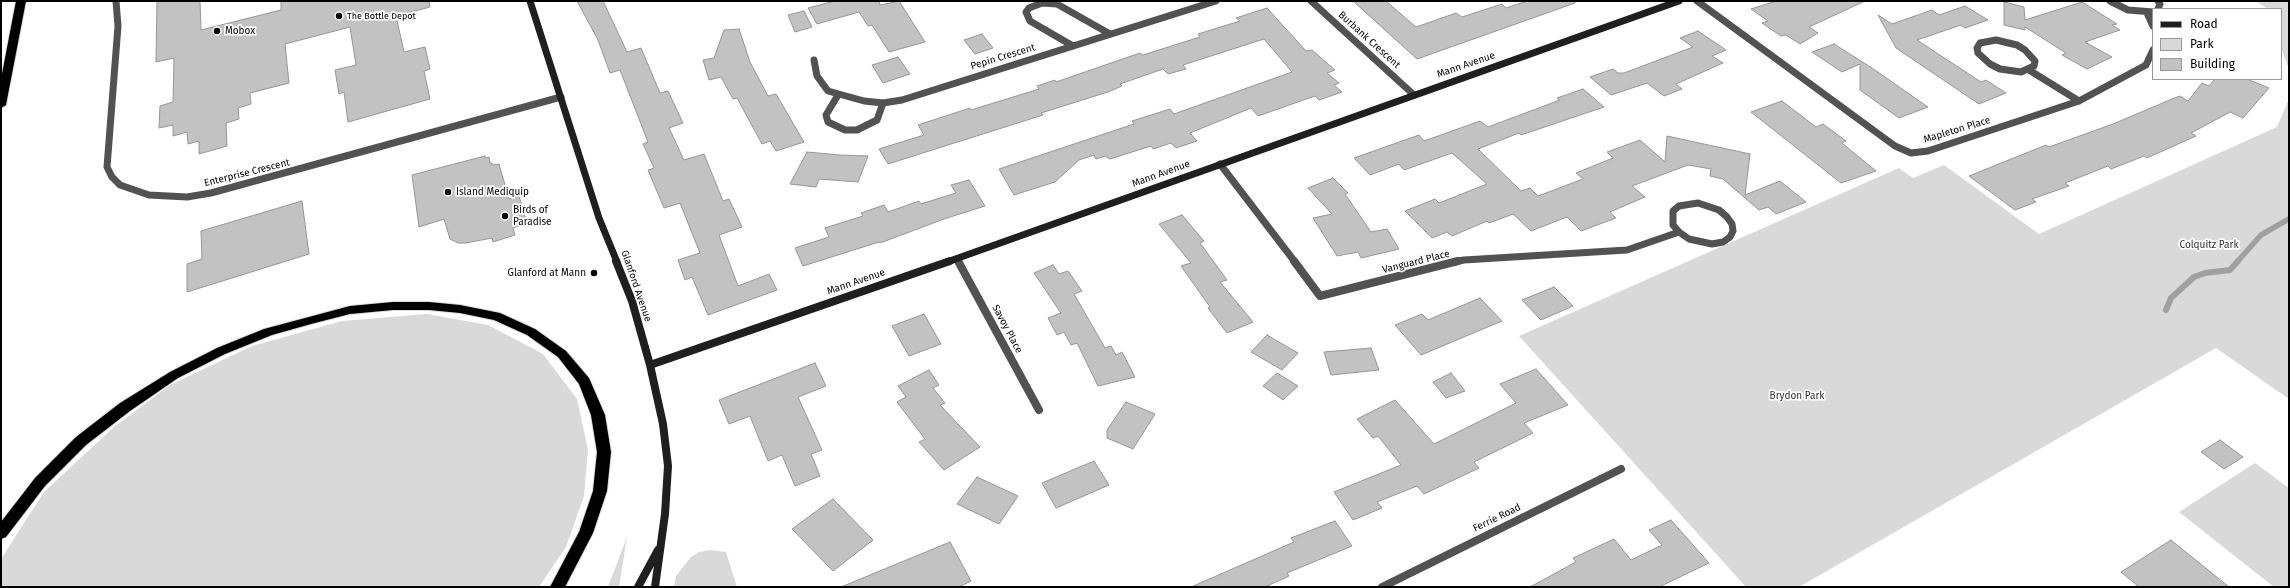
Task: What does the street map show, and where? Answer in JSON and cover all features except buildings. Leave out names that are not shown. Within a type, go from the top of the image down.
[{"type":"highway","points":[[1,105],[21,1]]},
{"type":"highway","points":[[1,533],[40,482],[81,441],[125,407],[174,375],[221,351],[268,332],[311,319],[350,310],[393,306],[429,306],[460,309],[496,316],[531,332],[562,354],[584,382],[598,415],[604,452],[600,491],[586,534],[557,587]]},
{"type":"main road","name":"Glanford Avenue","points":[[530,1],[599,218],[632,301],[650,365],[663,424],[668,466],[665,514],[655,587]]},
{"type":"main road","name":"Mann Avenue","points":[[650,365],[957,259],[1679,1]]},
{"type":"main road","points":[[638,587],[661,544]]},
{"type":"street","name":"Enterprise Crescent","points":[[116,1],[118,26],[107,167],[112,177],[120,185],[149,195],[187,197],[211,193],[561,97]]},
{"type":"street","name":"Pepin Crescent","points":[[814,60],[817,76],[828,91],[864,101],[884,103],[902,100],[1216,1]]},
{"type":"street","name":"Burbank Crescent","points":[[1311,1],[1414,95]]},
{"type":"street","name":"Mapleton Place","points":[[1697,1],[1894,146],[1912,153],[1928,151],[2079,101],[2146,65],[2152,52]]},
{"type":"street","points":[[2110,1],[2128,10],[2150,12],[2152,22]]},
{"type":"street","points":[[1073,46],[1030,21],[1026,12],[1029,8],[1042,3],[1057,4],[1110,34]]},
{"type":"street","points":[[2029,70],[2034,66],[2035,61],[2032,55],[2017,45],[1996,40],[1986,40],[1980,43],[1977,48],[1982,59],[1995,66],[2011,71],[2029,70],[2079,101]]},
{"type":"street","points":[[838,95],[826,115],[828,122],[835,127],[845,130],[863,128],[877,120],[882,113],[884,103]]},
{"type":"street","name":"Vanguard Place","points":[[1220,164],[1320,296],[1464,260],[1627,250],[1679,232]]},
{"type":"street","points":[[1698,203],[1719,210],[1727,216],[1732,224],[1733,231],[1730,237],[1723,242],[1712,244],[1689,239],[1679,232],[1674,225],[1672,218],[1674,211],[1679,206],[1698,203]]},
{"type":"street","name":"Savoy Place","points":[[957,259],[1038,410]]},
{"type":"street","name":"Ferrie Road","points":[[1382,587],[1621,469]]},
{"type":"green space","points":[[2256,1],[2289,1],[2289,70],[2282,50],[2282,8],[2266,8]]},
{"type":"green space","name":"Brydon Park","points":[[2289,99],[2289,399],[2216,348],[1799,587],[1746,587],[1519,336],[1899,168],[1913,178],[1944,165],[2039,234],[2277,127]]},
{"type":"green space","points":[[427,314],[488,325],[543,354],[577,399],[588,450],[584,496],[566,547],[539,587],[1,587],[1,559],[44,492],[114,427],[170,385],[252,346],[342,321]]},
{"type":"green space","points":[[2255,463],[2289,488],[2289,587],[2274,587],[2179,512]]},
{"type":"green space","points":[[627,537],[619,587],[608,587]]},
{"type":"green space","points":[[711,550],[726,552],[737,587],[674,587],[676,576],[691,557],[699,552]]},
{"type":"waterway","points":[[2237,262],[2261,235],[2289,219]]},
{"type":"waterway","points":[[2166,310],[2171,298],[2194,277],[2205,273],[2230,270],[2238,261]]},
{"type":"place","name":"The Bottle Depot","points":[[339,16]]},
{"type":"place","name":"Mobox","points":[[217,31]]},
{"type":"place","name":"Island Mediquip","points":[[448,192]]},
{"type":"place","name":"Birds of Paradise","points":[[505,216]]},
{"type":"place","name":"Glanford at Mann","points":[[594,273]]},
{"type":"park label","name":"Colquitz Park","points":[[2209,245]]}]
